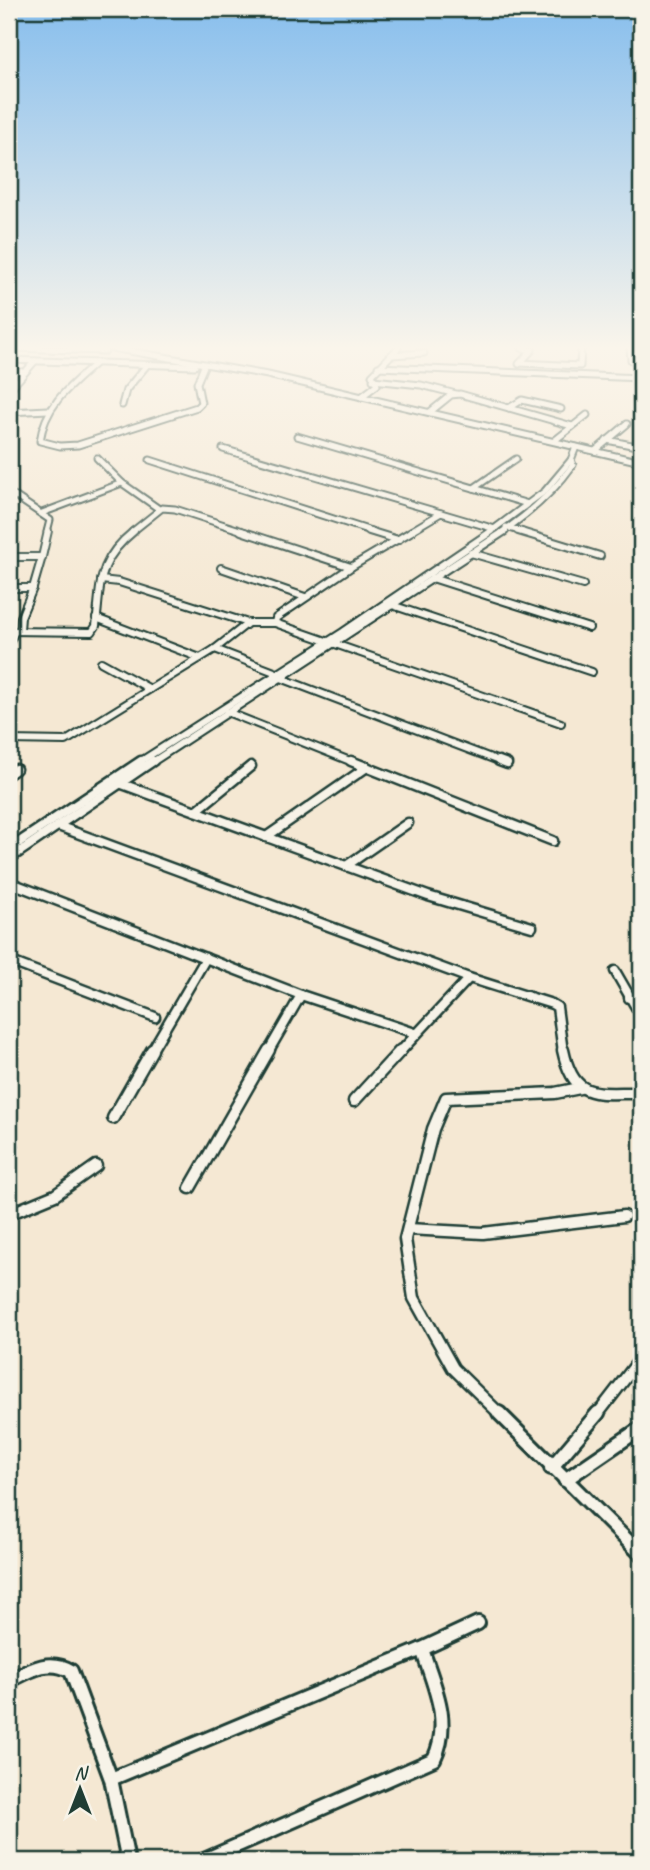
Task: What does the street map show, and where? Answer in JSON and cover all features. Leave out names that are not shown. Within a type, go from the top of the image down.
[{"type":"street","points":[[41,435],[40,441],[60,446],[85,443],[108,435]]},
{"type":"street","points":[[529,435],[641,462]]},
{"type":"street","points":[[554,441],[561,435]]},
{"type":"street","points":[[595,451],[613,435]]},
{"type":"street","points":[[298,436],[528,504]]},
{"type":"street","points":[[607,440],[641,447]]},
{"type":"street","points":[[9,859],[16,848],[126,771],[279,675],[337,643],[501,529],[545,491],[571,460],[576,447]]},
{"type":"street","points":[[223,449],[600,556]]},
{"type":"street","points":[[97,458],[122,483],[159,509],[175,509],[351,567]]},
{"type":"street","points":[[474,488],[516,459]]},
{"type":"street","points":[[150,460],[398,540]]},
{"type":"street","points":[[429,577],[471,553],[560,483],[573,465],[571,460]]},
{"type":"street","points":[[42,513],[122,483]]},
{"type":"street","points":[[9,492],[42,513],[50,520],[51,525],[33,587],[9,644]]},
{"type":"street","points":[[15,631],[88,633],[95,630],[101,580],[108,556],[159,509]]},
{"type":"street","points":[[275,623],[276,618],[305,597],[441,513]]},
{"type":"street","points":[[471,553],[583,585]]},
{"type":"street","points":[[9,557],[42,557]]},
{"type":"street","points":[[221,568],[305,597]]},
{"type":"street","points":[[429,577],[589,628]]},
{"type":"street","points":[[101,580],[119,582],[248,623],[275,623],[561,723]]},
{"type":"street","points":[[9,588],[33,587]]},
{"type":"street","points":[[16,848],[58,826],[328,641],[390,604],[592,673]]},
{"type":"street","points":[[96,618],[200,658]]},
{"type":"street","points":[[9,740],[66,741],[215,649],[248,623]]},
{"type":"street","points":[[215,649],[508,764]]},
{"type":"street","points":[[101,662],[150,689]]},
{"type":"street","points":[[227,712],[553,841]]},
{"type":"street","points":[[196,811],[251,766]]},
{"type":"street","points":[[266,836],[367,767]]},
{"type":"street","points":[[126,771],[135,775]]},
{"type":"street","points":[[122,784],[428,896],[532,927]]},
{"type":"street","points":[[346,866],[408,823]]},
{"type":"street","points":[[58,826],[469,978],[552,1003],[557,1007],[567,1066],[573,1082],[580,1088]]},
{"type":"street","points":[[9,882],[301,995],[415,1033]]},
{"type":"street","points":[[113,1118],[206,958]]},
{"type":"street","points":[[9,961],[155,1017]]},
{"type":"street","points":[[615,971],[641,1016]]},
{"type":"street","points":[[354,1101],[469,978]]},
{"type":"street","points":[[190,1188],[301,995]]},
{"type":"street","points":[[629,998],[641,997]]},
{"type":"street","points":[[641,1093],[580,1088],[555,1093],[446,1098],[433,1129],[405,1239],[414,1298],[453,1368],[551,1468],[641,1554]]},
{"type":"street","points":[[9,1214],[39,1206],[62,1193],[96,1166]]},
{"type":"street","points":[[408,1229],[483,1233],[624,1216]]},
{"type":"street","points":[[551,1468],[618,1391],[641,1358]]},
{"type":"street","points":[[565,1480],[641,1428]]},
{"type":"street","points":[[111,1779],[478,1623]]},
{"type":"street","points":[[202,1861],[434,1759],[442,1747],[444,1718],[422,1649]]},
{"type":"street","points":[[9,1681],[36,1667],[50,1664],[62,1664],[71,1671],[111,1779],[128,1861]]}]
